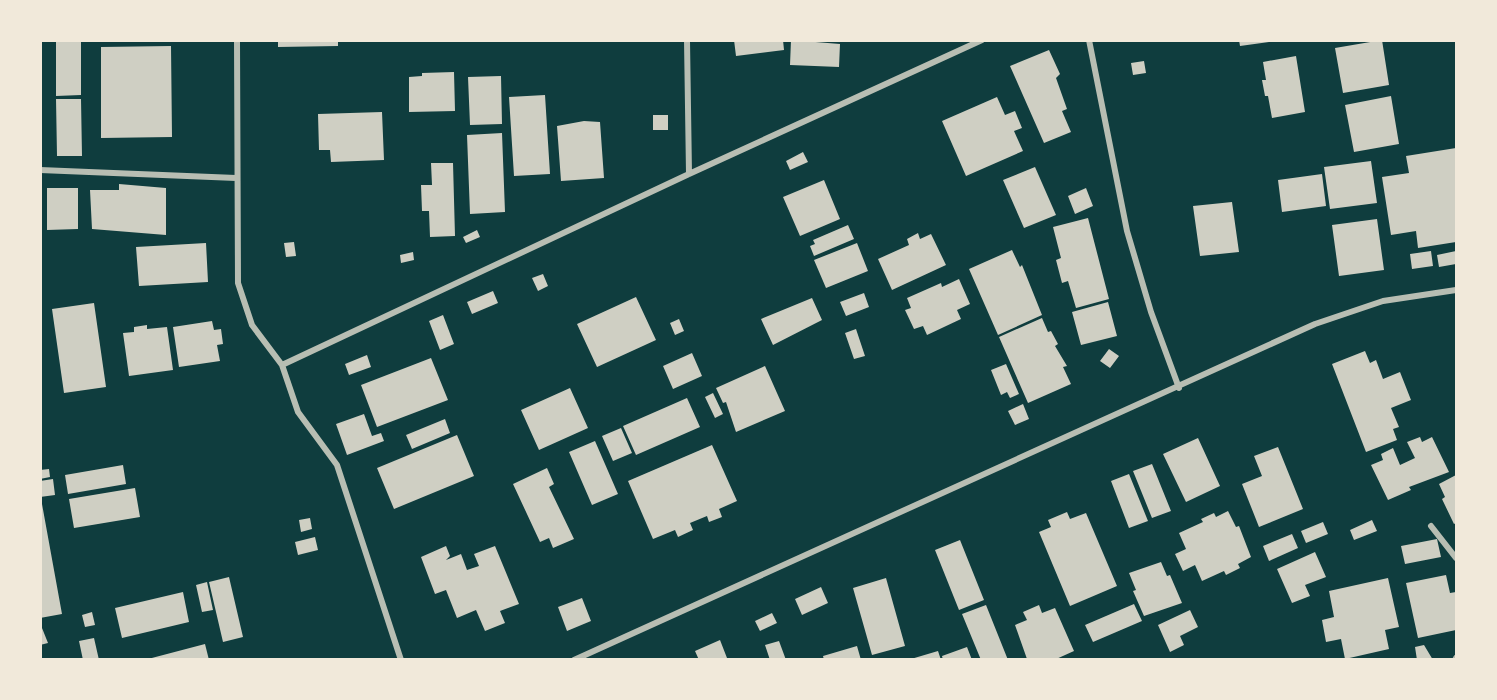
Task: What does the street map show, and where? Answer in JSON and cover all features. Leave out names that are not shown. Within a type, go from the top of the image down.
[{"type":"street","points":[[237,40],[238,284],[252,325],[282,365],[298,412],[337,465],[401,660]]},
{"type":"street","points":[[687,40],[688,174]]},
{"type":"street","points":[[282,365],[688,174],[982,40]]},
{"type":"street","points":[[1089,40],[1127,231],[1151,312],[1179,388]]},
{"type":"street","points":[[40,170],[236,178]]},
{"type":"street","points":[[574,660],[1179,388],[1315,324],[1383,301],[1456,290]]},
{"type":"street","points":[[1431,526],[1456,558]]},
{"type":"building","points":[[56,40],[81,40],[81,95],[56,96]]},
{"type":"building","points":[[278,40],[338,40],[338,46],[278,47]]},
{"type":"building","points":[[734,40],[783,40],[784,50],[736,56]]},
{"type":"building","points":[[791,40],[840,44],[839,67],[790,65]]},
{"type":"building","points":[[1239,40],[1269,40],[1269,42],[1240,46]]},
{"type":"building","points":[[1382,40],[1389,85],[1343,93],[1335,48]]},
{"type":"building","points":[[171,46],[172,137],[101,138],[101,47]]},
{"type":"building","points":[[1049,50],[1060,74],[1056,78],[1067,109],[1062,111],[1071,132],[1044,143],[1010,66]]},
{"type":"building","points":[[1296,56],[1305,112],[1272,118],[1262,80],[1266,80],[1263,62]]},
{"type":"building","points":[[1144,61],[1146,73],[1133,75],[1131,63]]},
{"type":"building","points":[[454,72],[455,111],[409,112],[409,77],[422,76],[422,73]]},
{"type":"building","points":[[501,76],[502,124],[470,125],[468,77]]},
{"type":"building","points":[[545,95],[550,174],[514,176],[509,97]]},
{"type":"building","points":[[1391,96],[1399,144],[1354,152],[1345,105]]},
{"type":"building","points":[[997,97],[1005,115],[1015,111],[1022,128],[1014,131],[1023,151],[966,176],[942,121]]},
{"type":"building","points":[[56,99],[81,99],[82,156],[57,156]]},
{"type":"building","points":[[382,112],[384,160],[331,162],[330,150],[319,150],[318,114]]},
{"type":"building","points":[[653,115],[668,115],[668,130],[653,130]]},
{"type":"building","points":[[584,121],[600,122],[604,178],[561,181],[557,126]]},
{"type":"building","points":[[502,133],[505,212],[470,214],[467,135]]},
{"type":"building","points":[[1456,148],[1456,242],[1418,248],[1416,231],[1391,235],[1382,177],[1409,173],[1406,156]]},
{"type":"building","points":[[803,152],[808,162],[790,170],[786,161]]},
{"type":"building","points":[[1371,161],[1377,203],[1330,209],[1324,167]]},
{"type":"building","points":[[431,163],[453,163],[455,236],[430,237],[429,211],[422,211],[421,185],[432,185]]},
{"type":"building","points":[[1035,167],[1056,215],[1024,228],[1003,180]]},
{"type":"building","points":[[1322,174],[1326,206],[1282,212],[1278,180]]},
{"type":"building","points":[[824,180],[840,219],[800,236],[783,197]]},
{"type":"building","points":[[119,184],[166,188],[166,235],[92,229],[90,190],[119,190]]},
{"type":"building","points":[[47,188],[78,188],[78,229],[47,230]]},
{"type":"building","points":[[1086,188],[1093,206],[1075,214],[1068,196]]},
{"type":"building","points":[[1232,202],[1239,252],[1200,256],[1193,206]]},
{"type":"building","points":[[1088,218],[1109,299],[1076,308],[1068,281],[1062,283],[1056,260],[1061,258],[1053,227]]},
{"type":"building","points":[[1377,219],[1384,270],[1339,276],[1332,225]]},
{"type":"building","points":[[848,225],[854,239],[814,256],[810,246],[815,244],[813,240]]},
{"type":"building","points":[[477,230],[480,237],[466,243],[463,237]]},
{"type":"building","points":[[918,233],[920,239],[931,234],[946,265],[892,290],[878,259],[909,245],[907,239]]},
{"type":"building","points":[[294,242],[296,256],[286,257],[284,243]]},
{"type":"building","points":[[206,243],[208,282],[139,286],[136,247]]},
{"type":"building","points":[[857,243],[868,271],[826,288],[814,260]]},
{"type":"building","points":[[1012,250],[1020,267],[1022,265],[1042,315],[998,335],[969,269]]},
{"type":"building","points":[[1431,251],[1433,266],[1412,269],[1410,254]]},
{"type":"building","points":[[1456,251],[1456,264],[1439,267],[1437,255]]},
{"type":"building","points":[[413,252],[414,260],[401,263],[400,255]]},
{"type":"building","points":[[543,274],[548,286],[538,291],[532,278]]},
{"type":"building","points":[[959,279],[970,304],[957,310],[961,319],[927,335],[923,326],[914,329],[905,310],[911,308],[907,298],[941,283],[942,287]]},
{"type":"building","points":[[493,291],[498,303],[472,314],[467,302]]},
{"type":"building","points":[[864,293],[869,307],[846,316],[840,302]]},
{"type":"building","points":[[636,297],[656,340],[597,367],[577,324]]},
{"type":"building","points":[[812,298],[822,320],[773,345],[761,319]]},
{"type":"building","points":[[1108,302],[1117,336],[1081,345],[1072,312]]},
{"type":"building","points":[[94,303],[106,387],[64,393],[52,309]]},
{"type":"building","points":[[443,315],[454,344],[440,350],[429,321]]},
{"type":"building","points":[[1042,318],[1048,332],[1051,331],[1058,344],[1055,346],[1067,366],[1063,367],[1071,384],[1028,403],[999,337]]},
{"type":"building","points":[[679,319],[684,331],[675,335],[670,323]]},
{"type":"building","points":[[212,321],[214,330],[221,329],[223,344],[217,345],[220,361],[179,367],[173,327]]},
{"type":"building","points":[[147,325],[147,329],[167,327],[173,370],[129,376],[123,333],[134,332],[134,327]]},
{"type":"building","points":[[856,329],[865,356],[854,359],[845,333]]},
{"type":"building","points":[[1109,349],[1119,356],[1110,368],[1100,361]]},
{"type":"building","points":[[1365,351],[1370,363],[1376,360],[1383,379],[1400,372],[1411,400],[1391,408],[1399,427],[1393,429],[1397,440],[1366,452],[1332,364]]},
{"type":"building","points":[[692,353],[702,376],[673,389],[663,366]]},
{"type":"building","points":[[367,355],[371,367],[349,375],[345,364]]},
{"type":"building","points":[[431,358],[448,400],[377,427],[361,385]]},
{"type":"building","points":[[1006,364],[1019,394],[1010,398],[1007,392],[1001,395],[991,370]]},
{"type":"building","points":[[765,366],[785,411],[736,432],[726,402],[723,403],[716,388]]},
{"type":"building","points":[[570,388],[588,428],[539,450],[521,410]]},
{"type":"building","points":[[713,393],[723,414],[715,418],[705,397]]},
{"type":"building","points":[[687,398],[700,427],[636,455],[623,426]]},
{"type":"building","points":[[1023,404],[1029,419],[1015,425],[1008,411]]},
{"type":"building","points":[[364,414],[372,436],[381,433],[384,441],[347,455],[336,424]]},
{"type":"building","points":[[445,419],[450,433],[412,449],[406,435]]},
{"type":"building","points":[[621,428],[632,453],[613,461],[602,436]]},
{"type":"building","points":[[457,435],[474,476],[394,509],[377,468]]},
{"type":"building","points":[[1420,437],[1422,442],[1432,437],[1449,472],[1409,487],[1411,490],[1388,500],[1371,465],[1383,460],[1381,454],[1393,448],[1400,465],[1415,458],[1407,442]]},
{"type":"building","points":[[1198,438],[1220,486],[1186,502],[1163,454]]},
{"type":"building","points":[[595,441],[618,494],[592,505],[569,452]]},
{"type":"building","points":[[712,445],[737,501],[719,509],[722,517],[709,522],[707,516],[690,523],[693,530],[678,537],[675,530],[653,539],[628,481]]},
{"type":"building","points":[[1278,447],[1303,509],[1259,527],[1242,484],[1262,476],[1254,456]]},
{"type":"building","points":[[1152,464],[1171,511],[1152,518],[1133,471]]},
{"type":"building","points":[[123,465],[126,484],[68,494],[65,475]]},
{"type":"building","points":[[547,468],[554,484],[549,487],[574,539],[553,548],[549,538],[540,542],[513,484]]},
{"type":"building","points":[[49,469],[50,477],[40,479],[40,470]]},
{"type":"building","points":[[1129,474],[1148,521],[1129,528],[1111,481]]},
{"type":"building","points":[[1456,475],[1456,523],[1454,524],[1442,499],[1445,497],[1439,484]]},
{"type":"building","points":[[53,479],[55,495],[40,497],[40,481]]},
{"type":"building","points":[[135,488],[140,517],[74,528],[69,499]]},
{"type":"building","points":[[42,504],[62,614],[40,618],[40,505]]},
{"type":"building","points":[[1228,511],[1236,527],[1239,526],[1251,557],[1238,564],[1240,568],[1226,575],[1224,571],[1202,581],[1195,565],[1183,571],[1175,554],[1186,549],[1179,533],[1203,522],[1201,519],[1214,513],[1216,517]]},
{"type":"building","points":[[1067,512],[1070,519],[1086,513],[1117,586],[1070,606],[1039,532],[1051,527],[1048,520]]},
{"type":"building","points":[[310,518],[312,529],[301,532],[299,520]]},
{"type":"building","points":[[1372,520],[1377,531],[1354,540],[1350,530]]},
{"type":"building","points":[[1323,522],[1328,534],[1306,543],[1301,531]]},
{"type":"building","points":[[1292,534],[1298,548],[1269,561],[1263,546]]},
{"type":"building","points":[[315,537],[318,550],[298,555],[295,542]]},
{"type":"building","points":[[1437,539],[1441,557],[1405,564],[1401,546]]},
{"type":"building","points":[[960,540],[984,600],[959,610],[935,550]]},
{"type":"building","points":[[446,546],[450,556],[446,560],[461,554],[467,570],[479,566],[474,554],[495,546],[519,604],[500,611],[505,623],[485,631],[476,610],[457,618],[446,590],[435,594],[421,557]]},
{"type":"building","points":[[1315,552],[1326,577],[1305,585],[1310,596],[1292,603],[1277,569]]},
{"type":"building","points":[[1161,562],[1167,576],[1170,575],[1182,603],[1144,616],[1133,591],[1136,590],[1129,573]]},
{"type":"building","points":[[1446,575],[1450,593],[1456,592],[1456,630],[1418,638],[1406,583]]},
{"type":"building","points":[[229,577],[243,637],[223,642],[209,582]]},
{"type":"building","points":[[886,578],[905,646],[872,655],[853,588]]},
{"type":"building","points":[[1388,578],[1399,627],[1385,630],[1389,649],[1345,659],[1341,639],[1326,642],[1322,620],[1334,617],[1329,591]]},
{"type":"building","points":[[207,582],[213,610],[202,612],[196,585]]},
{"type":"building","points":[[821,587],[828,603],[802,615],[795,599]]},
{"type":"building","points":[[183,592],[189,622],[122,638],[115,608]]},
{"type":"building","points":[[582,598],[591,621],[567,631],[558,607]]},
{"type":"building","points":[[1134,604],[1142,621],[1093,642],[1085,625]]},
{"type":"building","points":[[986,605],[1008,660],[981,660],[962,614]]},
{"type":"building","points":[[1039,605],[1042,613],[1055,608],[1074,651],[1054,660],[1027,659],[1015,625],[1027,620],[1023,612]]},
{"type":"building","points":[[1190,610],[1198,627],[1180,636],[1184,645],[1170,652],[1158,625]]},
{"type":"building","points":[[92,612],[95,625],[85,627],[82,615]]},
{"type":"building","points":[[772,613],[777,623],[760,631],[755,621]]},
{"type":"building","points":[[40,623],[48,643],[40,645]]},
{"type":"building","points":[[94,638],[99,660],[83,660],[79,641]]},
{"type":"building","points":[[720,640],[727,658],[699,660],[695,651]]},
{"type":"building","points":[[779,641],[786,660],[770,660],[765,645]]},
{"type":"building","points":[[205,644],[209,660],[148,660],[148,659]]},
{"type":"building","points":[[1424,645],[1433,660],[1417,660],[1415,647]]},
{"type":"building","points":[[857,646],[861,660],[824,660],[823,656]]},
{"type":"building","points":[[967,647],[972,660],[943,660],[942,656]]},
{"type":"building","points":[[938,651],[941,660],[911,660],[911,659]]}]
